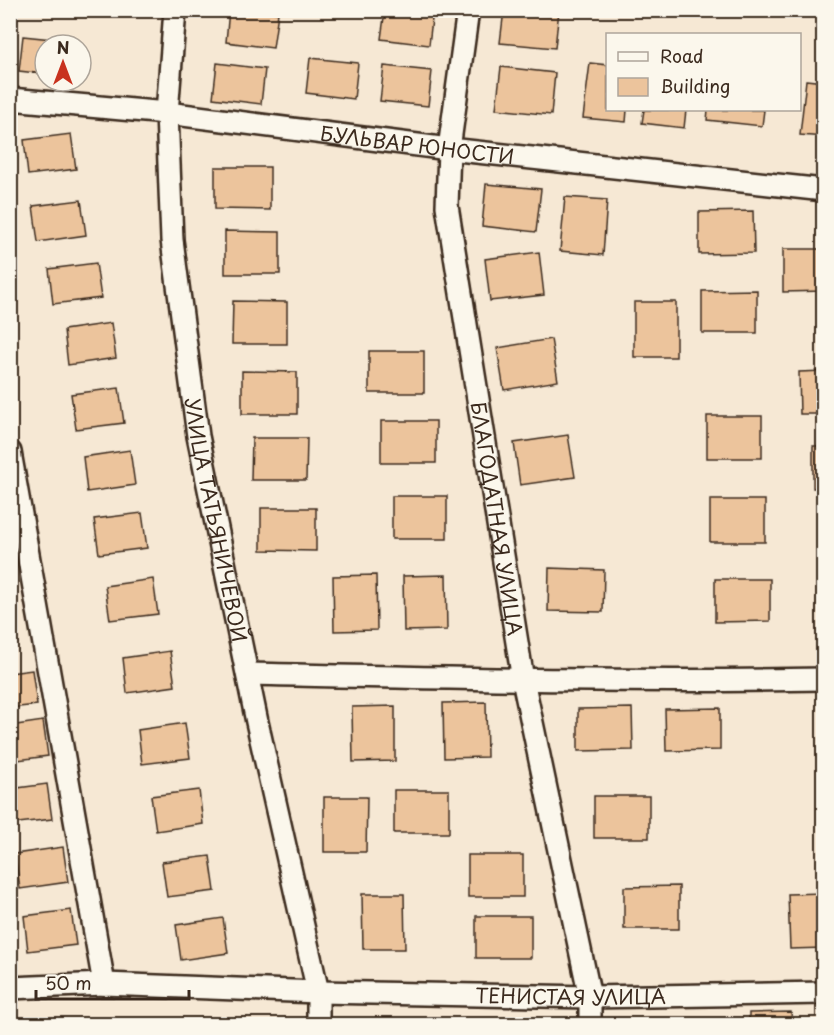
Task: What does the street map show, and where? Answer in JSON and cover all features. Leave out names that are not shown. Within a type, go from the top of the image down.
[{"type":"street","name":"УЛИЦА ТАТЬЯНИЧЕВОЙ","points":[[176,10],[167,113],[172,240],[198,436],[257,722],[318,992],[318,1024]]},
{"type":"street","name":"БЛАГОДАТНАЯ УЛИЦА","points":[[468,10],[448,149],[447,206],[523,680],[590,997],[590,1024]]},
{"type":"street","name":"БУЛЬВАР ЮНОСТИ","points":[[10,99],[167,113],[448,149],[824,190]]},
{"type":"street","points":[[10,452],[104,984]]},
{"type":"street","points":[[248,674],[523,680],[824,679]]},
{"type":"street","name":"ТЕНИСТАЯ УЛИЦА","points":[[10,988],[104,984],[318,992],[590,997],[824,993]]},
{"type":"building","points":[[229,10],[259,10],[278,13],[273,48],[226,42]]},
{"type":"building","points":[[385,10],[433,10],[429,45],[381,39]]},
{"type":"building","points":[[504,10],[559,10],[555,48],[500,43]]},
{"type":"building","points":[[23,36],[33,37],[33,73],[19,71]]},
{"type":"building","points":[[310,58],[358,63],[354,99],[306,93]]},
{"type":"building","points":[[217,63],[265,69],[261,104],[213,98]]},
{"type":"building","points":[[590,63],[606,65],[606,111],[627,111],[626,122],[583,118]]},
{"type":"building","points":[[384,66],[432,71],[428,106],[380,101]]},
{"type":"building","points":[[501,67],[555,73],[551,115],[496,109]]},
{"type":"building","points":[[806,80],[824,82],[824,137],[800,135]]},
{"type":"building","points":[[644,111],[686,111],[684,128],[642,123]]},
{"type":"building","points":[[708,111],[764,111],[762,126],[707,120]]},
{"type":"building","points":[[71,134],[76,169],[28,175],[24,140]]},
{"type":"building","points":[[215,167],[270,167],[270,210],[215,209]]},
{"type":"building","points":[[486,184],[541,189],[536,232],[482,226]]},
{"type":"building","points":[[565,197],[607,200],[603,255],[560,251]]},
{"type":"building","points":[[81,200],[86,235],[38,242],[33,206]]},
{"type":"building","points":[[753,211],[754,253],[699,254],[699,212]]},
{"type":"building","points":[[225,231],[280,232],[280,274],[225,274]]},
{"type":"building","points":[[783,249],[824,249],[824,291],[783,292]]},
{"type":"building","points":[[539,252],[544,295],[490,301],[485,259]]},
{"type":"building","points":[[96,263],[101,298],[53,304],[49,269]]},
{"type":"building","points":[[757,290],[757,333],[702,333],[702,291]]},
{"type":"building","points":[[233,301],[287,302],[287,344],[232,344]]},
{"type":"building","points":[[634,302],[676,302],[676,357],[634,357]]},
{"type":"building","points":[[111,323],[116,358],[68,365],[64,330]]},
{"type":"building","points":[[551,339],[558,381],[504,390],[497,348]]},
{"type":"building","points":[[369,351],[424,351],[424,393],[369,393]]},
{"type":"building","points":[[242,371],[297,372],[297,414],[242,414]]},
{"type":"building","points":[[824,371],[824,414],[800,414],[799,372]]},
{"type":"building","points":[[119,388],[124,423],[76,429],[71,394]]},
{"type":"building","points":[[707,416],[762,416],[762,458],[707,458]]},
{"type":"building","points":[[381,421],[436,421],[436,463],[381,463]]},
{"type":"building","points":[[568,435],[575,477],[520,485],[514,443]]},
{"type":"building","points":[[252,438],[307,438],[306,480],[251,480]]},
{"type":"building","points":[[813,446],[824,446],[824,488],[813,488]]},
{"type":"building","points":[[130,450],[135,485],[87,492],[83,457]]},
{"type":"building","points":[[392,496],[447,496],[447,539],[392,539]]},
{"type":"building","points":[[710,500],[765,500],[765,542],[710,542]]},
{"type":"building","points":[[261,508],[316,508],[316,551],[261,550]]},
{"type":"building","points":[[142,513],[147,548],[99,554],[94,519]]},
{"type":"building","points":[[549,568],[604,570],[603,612],[548,611]]},
{"type":"building","points":[[376,575],[377,630],[334,631],[333,576]]},
{"type":"building","points":[[446,575],[447,630],[404,631],[403,576]]},
{"type":"building","points":[[153,579],[158,614],[110,620],[105,586]]},
{"type":"building","points":[[715,579],[770,579],[770,621],[715,622]]},
{"type":"building","points":[[13,607],[17,643],[10,643],[10,608]]},
{"type":"building","points":[[170,651],[175,686],[127,693],[123,658]]},
{"type":"building","points":[[32,670],[37,705],[10,708],[10,673]]},
{"type":"building","points":[[486,702],[487,757],[444,758],[443,703]]},
{"type":"building","points":[[395,706],[395,761],[353,762],[352,707]]},
{"type":"building","points":[[632,708],[633,750],[578,751],[578,709]]},
{"type":"building","points":[[720,708],[720,750],[666,751],[665,709]]},
{"type":"building","points":[[43,721],[48,756],[10,761],[10,726]]},
{"type":"building","points":[[185,723],[190,758],[142,764],[138,730]]},
{"type":"building","points":[[47,784],[52,819],[10,824],[10,789]]},
{"type":"building","points":[[199,790],[203,824],[156,831],[151,796]]},
{"type":"building","points":[[394,790],[449,790],[449,833],[394,833]]},
{"type":"building","points":[[594,796],[649,796],[649,838],[594,838]]},
{"type":"building","points":[[324,797],[367,797],[366,852],[324,852]]},
{"type":"building","points":[[63,847],[68,882],[20,889],[15,854]]},
{"type":"building","points":[[468,855],[523,855],[523,897],[468,897]]},
{"type":"building","points":[[210,856],[215,891],[167,897],[162,862]]},
{"type":"building","points":[[679,886],[679,929],[624,929],[624,887]]},
{"type":"building","points":[[824,893],[824,948],[790,949],[788,894]]},
{"type":"building","points":[[362,894],[404,894],[405,949],[363,949]]},
{"type":"building","points":[[71,910],[76,945],[28,951],[24,916]]},
{"type":"building","points":[[476,916],[531,916],[531,958],[476,958]]},
{"type":"building","points":[[223,918],[228,953],[181,960],[176,925]]},
{"type":"building","points":[[791,1012],[792,1024],[749,1024],[749,1013]]},
{"type":"building","points":[[480,1022],[480,1024],[438,1024],[438,1023]]},
{"type":"building","points":[[545,1022],[545,1024],[502,1024],[502,1023]]},
{"type":"building","points":[[621,1022],[676,1022],[676,1024],[621,1024]]},
{"type":"building","points":[[358,1023],[413,1024],[358,1024]]}]
